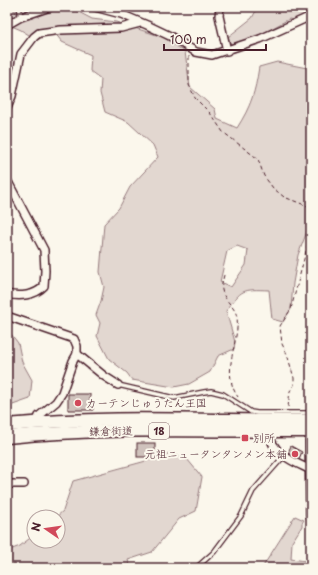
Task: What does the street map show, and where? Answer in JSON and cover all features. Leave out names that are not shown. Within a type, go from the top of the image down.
[{"type":"main road","name":"鎌倉街道","points":[[7,436],[37,428],[119,419],[250,414],[310,423]]},
{"type":"main road","name":"鎌倉街道","points":[[7,425],[37,428],[119,431],[269,431],[310,423]]},
{"type":"street","points":[[7,25],[21,17],[50,7]]},
{"type":"street","points":[[95,7],[121,14],[170,36],[189,49],[203,54],[212,55],[260,39],[311,16]]},
{"type":"street","points":[[220,7],[219,16],[227,51]]},
{"type":"street","points":[[7,108],[12,96],[21,54],[39,33],[61,30],[121,28],[140,23]]},
{"type":"street","points":[[7,180],[44,250],[45,271],[44,286],[35,293],[23,295],[7,294]]},
{"type":"street","points":[[7,316],[74,339],[77,346],[77,354],[73,361],[62,393],[56,402],[39,416],[37,428]]},
{"type":"street","points":[[77,354],[104,376],[118,385]]},
{"type":"street","points":[[310,423],[311,515]]},
{"type":"street","points":[[269,431],[270,438],[277,450],[284,456],[310,470]]},
{"type":"street","points":[[7,484],[24,484]]},
{"type":"lane","points":[[19,7],[21,17]]},
{"type":"lane","points":[[118,385],[174,398],[211,391],[223,394],[250,414],[288,413],[310,423]]},
{"type":"lane","points":[[196,568],[214,552],[241,516],[253,492],[284,456]]},
{"type":"path","points":[[189,49],[189,85],[195,98],[210,113],[223,132],[258,159],[264,176],[273,188],[284,197],[310,207],[311,210]]},
{"type":"path","points":[[288,413],[290,391],[294,385],[294,378],[287,354],[282,344],[280,326],[291,309],[311,232]]},
{"type":"path","points":[[224,275],[222,291],[228,302],[234,308],[237,317],[231,356],[231,379],[236,394],[250,414]]},
{"type":"shaded area","points":[[7,7],[14,7],[16,14],[44,13],[60,7],[69,7],[92,19],[116,22],[163,37],[185,52],[190,87],[215,109],[217,119],[237,128],[252,99],[259,67],[277,62],[307,68],[311,75],[311,221],[298,255],[293,283],[291,309],[283,322],[272,319],[269,290],[248,290],[243,292],[236,298],[226,311],[235,342],[234,349],[218,356],[210,372],[189,384],[174,387],[132,380],[127,373],[109,359],[97,336],[100,323],[96,315],[104,287],[100,272],[104,224],[119,208],[130,187],[158,157],[153,145],[128,122],[105,112],[100,93],[101,79],[90,71],[91,55],[62,42],[54,32],[37,40],[21,30],[7,24]],"holes":[[[237,246],[248,250],[246,265],[231,287],[220,282],[227,251]]]},
{"type":"shaded area","points":[[258,7],[311,7],[311,24],[289,19],[260,35],[232,47],[228,37],[252,18]]},
{"type":"shaded area","points":[[7,329],[18,343],[22,362],[32,380],[30,399],[7,407]]},
{"type":"shaded area","points":[[170,453],[187,459],[202,477],[196,511],[179,519],[152,552],[128,560],[131,568],[7,568],[7,551],[20,546],[26,541],[26,549],[66,549],[66,509],[64,509],[73,481]]},
{"type":"shaded area","points":[[7,493],[10,494],[11,507],[11,527],[8,547]]},
{"type":"shaded area","points":[[295,516],[304,520],[292,542],[291,559],[306,561],[311,568],[262,568]]},
{"type":"building","points":[[68,394],[90,394],[90,401],[93,402],[93,410],[68,410]]},
{"type":"building","points":[[137,443],[155,443],[155,457],[137,457]]},
{"type":"building","points":[[291,446],[302,452],[299,459],[288,452]]},
{"type":"place","name":"カーテンじゅうたん王国","points":[[78,403]]},
{"type":"place","name":"別所","points":[[245,438]]},
{"type":"place","name":"元祖ニュータンタンメン本舗","points":[[295,454]]}]
